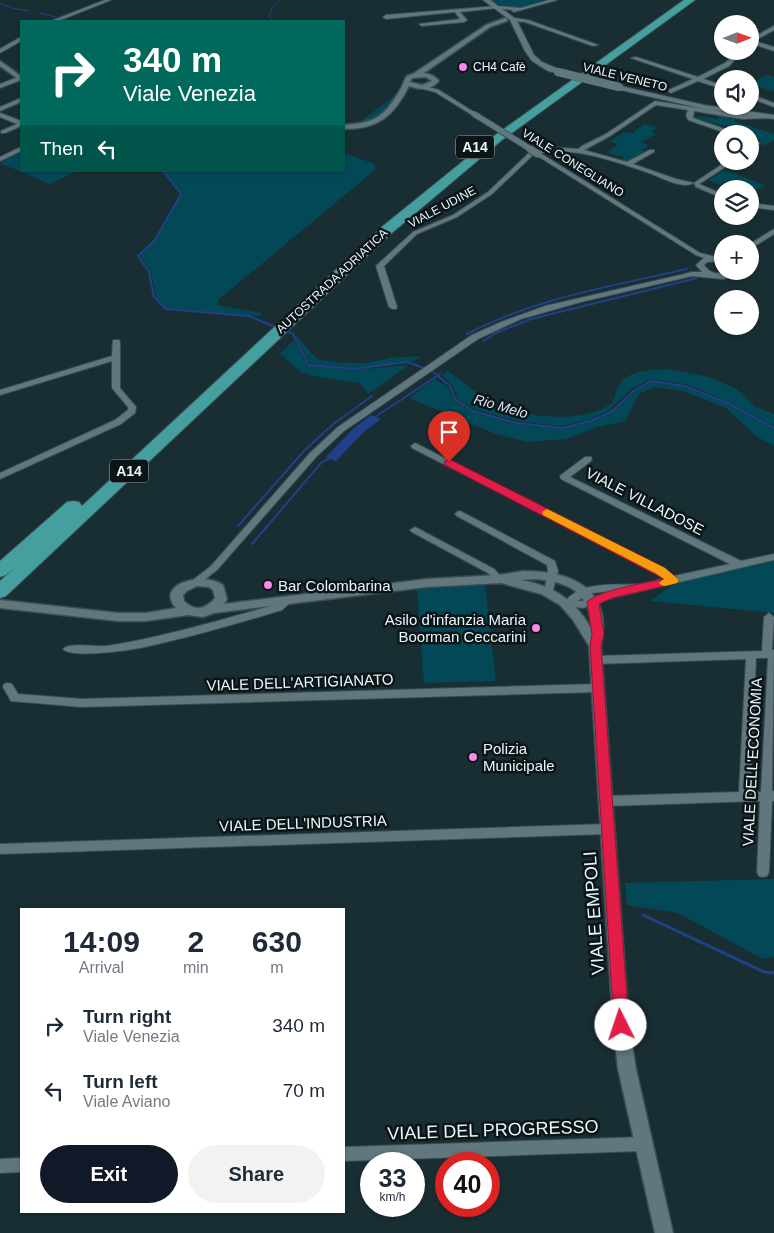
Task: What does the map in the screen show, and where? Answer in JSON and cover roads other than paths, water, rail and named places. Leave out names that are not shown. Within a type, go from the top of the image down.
[{"type":"highway","name":"AUTOSTRADA ADRIATICA","points":[[292,314],[380,227],[466,154],[682,0]]},
{"type":"highway","name":"AUTOSTRADA ADRIATICA","points":[[0,571],[388,229],[498,138],[690,0]]},
{"type":"highway","name":"AUTOSTRADA ADRIATICA","points":[[0,592],[258,344]]},
{"type":"main road","points":[[486,0],[511,19]]},
{"type":"main road","name":"VIALE VENETO","points":[[511,19],[532,59],[546,68],[704,107],[752,114],[771,113]]},
{"type":"street","points":[[57,20],[109,0]]},
{"type":"street","points":[[386,17],[497,8],[521,10],[555,0]]},
{"type":"street","points":[[347,127],[363,127],[378,123],[385,117],[406,87],[408,78],[426,72],[488,26],[511,19],[521,10]]},
{"type":"street","points":[[422,24],[464,20],[457,11]]},
{"type":"street","name":"VIALE VENETO","points":[[511,19],[526,21],[595,45]]},
{"type":"street","points":[[759,36],[774,28]]},
{"type":"street","points":[[0,51],[20,40]]},
{"type":"street","points":[[759,44],[774,49]]},
{"type":"street","name":"VIALE VENETO","points":[[634,58],[714,85]]},
{"type":"street","points":[[671,91],[730,64],[733,60]]},
{"type":"street","points":[[0,64],[20,77]]},
{"type":"street","points":[[406,87],[436,87],[435,79],[426,72]]},
{"type":"street","points":[[0,86],[20,78]]},
{"type":"street","name":"VIALE CONEGLIANO","points":[[436,87],[474,114],[698,254],[714,258]]},
{"type":"street","points":[[0,109],[20,100]]},
{"type":"street","points":[[580,151],[639,115],[652,104],[660,103],[691,110],[771,113]]},
{"type":"street","points":[[759,103],[771,113]]},
{"type":"street","points":[[691,110],[690,119],[714,127]]},
{"type":"street","points":[[0,115],[20,124]]},
{"type":"street","points":[[3,132],[20,124]]},
{"type":"street","points":[[0,158],[20,149]]},
{"type":"street","name":"VIALE UDINE","points":[[393,307],[380,266],[409,238],[415,233],[454,216],[486,196],[533,152],[551,149],[580,151]]},
{"type":"street","points":[[580,151],[629,164],[668,178],[695,184],[714,192]]},
{"type":"street","points":[[629,164],[652,151]]},
{"type":"street","points":[[695,184],[718,170]]},
{"type":"street","points":[[759,206],[774,208]]},
{"type":"street","points":[[759,241],[774,231]]},
{"type":"street","points":[[698,254],[700,266],[711,275]]},
{"type":"street","points":[[692,274],[705,260],[714,259]]},
{"type":"street","points":[[146,617],[170,606],[182,588],[196,582],[214,568],[313,454],[340,429],[380,400],[489,329],[525,314],[692,274],[714,275]]},
{"type":"street","points":[[0,476],[126,417],[132,412],[132,407],[116,388],[116,342]]},
{"type":"street","points":[[1,392],[115,358]]},
{"type":"street","points":[[415,446],[661,571],[673,580]]},
{"type":"street","name":"VIALE VILLADOSE","points":[[588,459],[564,477],[739,564]]},
{"type":"street","points":[[460,514],[552,563],[552,578],[549,592]]},
{"type":"street","points":[[415,530],[490,571],[499,579]]},
{"type":"street","points":[[573,584],[589,597],[609,595],[774,557]]},
{"type":"street","points":[[212,609],[219,602],[219,590],[214,568]]},
{"type":"street","points":[[0,604],[118,617],[146,617],[186,611],[202,612],[212,609],[254,606],[383,588],[499,579],[511,576],[552,578],[573,584],[607,587],[641,587]]},
{"type":"street","name":"VIALE EMPOLI","points":[[499,579],[549,592],[568,604],[582,621],[596,653]]},
{"type":"street","points":[[196,582],[207,582],[219,590],[254,606]]},
{"type":"street","points":[[568,604],[584,605],[589,597],[607,587]]},
{"type":"street","name":"VIALE EMPOLI","points":[[589,597],[598,634],[596,653],[598,688],[621,1025],[627,1069],[664,1233]]},
{"type":"street","points":[[176,598],[179,606],[186,611]]},
{"type":"street","points":[[68,649],[124,648],[278,608],[288,600]]},
{"type":"street","name":"VIALE DELL'ECONOMIA","points":[[763,872],[770,796],[771,654],[769,617]]},
{"type":"street","points":[[596,653],[771,654]]},
{"type":"street","name":"VIALE DELL'ECONOMIA","points":[[744,797],[751,655]]},
{"type":"street","name":"VIALE DELL'ARTIGIANATO","points":[[8,687],[15,698],[82,703],[598,688]]},
{"type":"street","points":[[606,801],[770,796]]},
{"type":"street","name":"VIALE DELL'INDUSTRIA","points":[[0,849],[608,829]]},
{"type":"street","name":"VIALE DEL PROGRESSO","points":[[345,1154],[643,1144]]},
{"type":"street","points":[[0,1166],[20,1165]]},
{"type":"water","points":[[371,415],[381,419],[364,432],[336,461],[326,457],[354,428]]},
{"type":"waterway","name":"Rio Melo","points":[[272,20],[269,17],[271,10],[280,0]]},
{"type":"waterway","points":[[0,3],[12,8],[29,11]]},
{"type":"waterway","points":[[39,13],[56,17]]},
{"type":"waterway","name":"Rio Melo","points":[[164,172],[181,194],[155,240],[138,256],[149,272],[154,297],[166,309],[249,316],[278,328]]},
{"type":"waterway","points":[[467,334],[520,311],[547,302],[687,269]]},
{"type":"waterway","points":[[483,341],[496,333],[531,319],[697,278]]},
{"type":"waterway","name":"Rio Melo","points":[[286,331],[293,334],[309,365],[354,369],[407,362],[432,371],[438,376]]},
{"type":"waterway","points":[[375,417],[438,376]]},
{"type":"waterway","name":"Rio Melo","points":[[438,376],[450,386],[455,399],[473,411],[516,423],[562,428],[591,421],[611,412],[635,390],[651,381],[685,386],[729,404],[774,428]]},
{"type":"waterway","points":[[238,526],[304,451],[332,425],[372,396]]},
{"type":"waterway","points":[[252,544],[322,462],[330,458]]},
{"type":"waterway","points":[[643,915],[764,972],[774,973]]},
{"type":"place","name":"CH4 Cafè","points":[[463,67]]},
{"type":"place","name":"Bar Colombarina","points":[[268,585]]},
{"type":"place","name":"Asilo d'infanzia Maria Boorman Ceccarini","points":[[536,628]]},
{"type":"place","name":"Polizia Municipale","points":[[473,757]]}]
